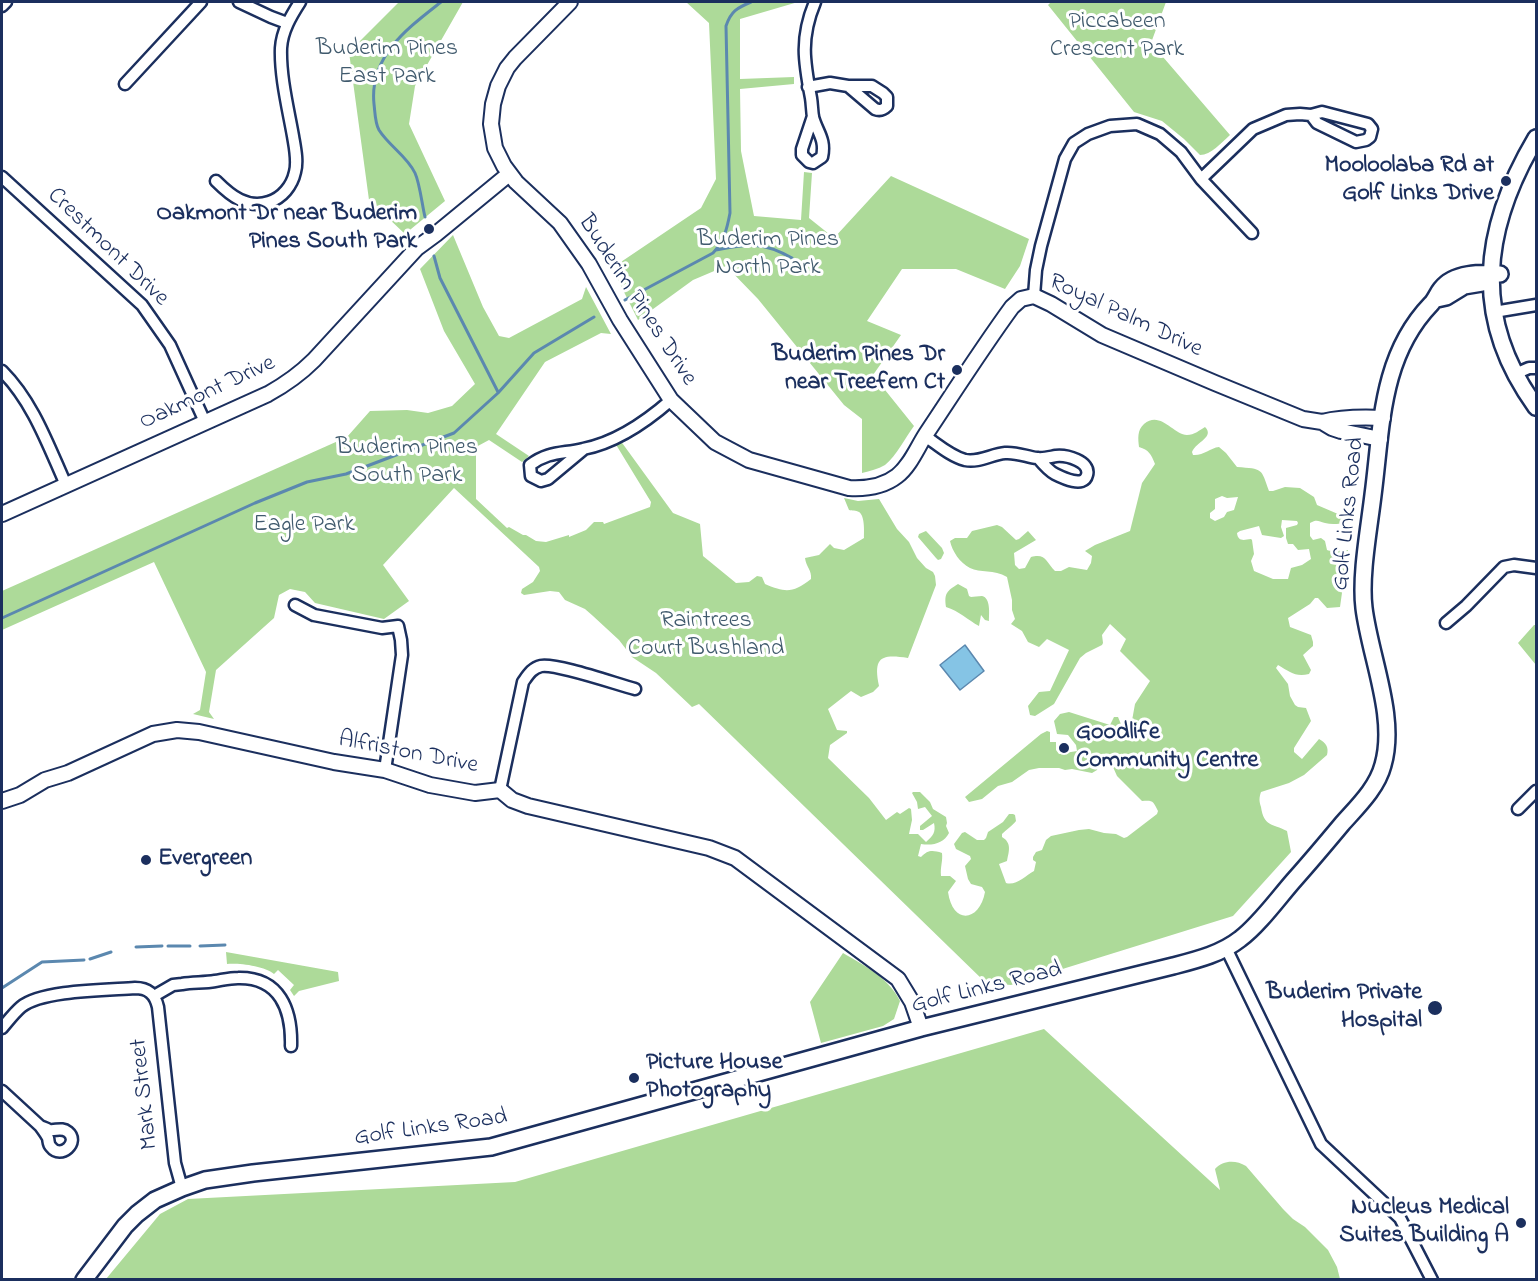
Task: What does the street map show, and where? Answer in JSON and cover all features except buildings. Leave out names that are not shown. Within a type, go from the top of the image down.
[{"type":"main road","points":[[1536,138],[1507,196],[1496,233],[1496,278],[1502,342],[1524,371],[1536,398]]},
{"type":"main road","points":[[1496,278],[1511,212],[1536,153]]},
{"type":"main road","name":"Golf Links Road","points":[[84,1280],[125,1226],[137,1214],[155,1200],[205,1180],[491,1147],[921,1029],[1203,958],[1240,939],[1282,894],[1370,791],[1383,766],[1388,738],[1385,708],[1364,607],[1364,576],[1386,390],[1397,355],[1413,325],[1441,288],[1482,258],[1496,233]]},
{"type":"main road","points":[[1459,277],[1496,278]]},
{"type":"main road","name":"Golf Links Road","points":[[1434,300],[1446,297],[1472,284],[1496,278]]},
{"type":"main road","points":[[1453,292],[1468,290],[1484,297],[1499,311]]},
{"type":"main road","points":[[1524,371],[1536,407]]},
{"type":"street","points":[[2,6],[6,2]]},
{"type":"street","points":[[125,84],[201,2]]},
{"type":"street","points":[[239,2],[287,23]]},
{"type":"street","points":[[216,181],[235,198],[260,204],[275,200],[289,188],[293,180],[297,162],[281,45],[287,23],[300,2]]},
{"type":"street","name":"Buderim Pines Drive","points":[[570,2],[516,58],[504,74],[495,95],[492,113],[493,135],[499,157],[509,174],[566,231],[589,264],[620,320],[671,400],[715,442],[749,460],[849,488],[865,489],[887,483],[900,474],[972,366]]},
{"type":"street","points":[[813,116],[804,60],[806,25],[815,2]]},
{"type":"street","points":[[808,87],[830,83],[848,86]]},
{"type":"street","points":[[1201,179],[1253,129],[1286,116],[1322,112],[1368,124],[1372,129],[1370,137],[1356,142],[1317,123],[1311,115]]},
{"type":"street","points":[[1034,296],[1041,246],[1065,159],[1074,143],[1088,134],[1110,126],[1137,124],[1160,134],[1181,152],[1201,179],[1252,233]]},
{"type":"street","name":"Oakmont Drive","points":[[2,514],[268,394],[296,377],[417,248],[509,174]]},
{"type":"street","name":"Crestmont Drive","points":[[2,177],[142,305],[170,345],[205,422]]},
{"type":"street","name":"Royal Palm Drive","points":[[972,366],[1012,307],[1021,299],[1034,296],[1102,335],[1303,419],[1322,422],[1342,418],[1383,418]]},
{"type":"street","points":[[1499,311],[1536,305]]},
{"type":"street","points":[[2,371],[22,394],[66,485]]},
{"type":"street","points":[[584,449],[548,479],[541,481],[531,476],[530,465],[540,458],[584,449],[614,438],[656,414],[671,400]]},
{"type":"street","name":"Royal Palm Drive","points":[[1322,422],[1341,431],[1380,439]]},
{"type":"street","points":[[924,436],[966,460],[986,459],[1004,453],[1038,459]]},
{"type":"street","points":[[1446,622],[1466,606],[1504,567],[1514,565],[1536,568]]},
{"type":"street","points":[[295,605],[314,615],[382,628],[398,626],[402,655],[385,770]]},
{"type":"street","points":[[500,790],[523,682],[530,672],[541,666],[557,667],[634,689]]},
{"type":"street","name":"Alfriston Drive","points":[[2,801],[20,795],[45,780],[153,734],[170,730],[189,730],[334,762],[385,770],[446,789],[475,793],[500,790],[512,800],[528,806],[709,848],[735,858],[898,979],[910,996],[921,1029]]},
{"type":"street","points":[[1518,809],[1536,791]]},
{"type":"street","points":[[1226,948],[1321,1144],[1400,1218],[1432,1280]]},
{"type":"street","points":[[2,1028],[22,1006],[38,998],[135,988],[145,989],[154,996],[173,985],[238,978],[260,981],[274,990],[284,1004],[291,1023],[291,1046]]},
{"type":"street","name":"Mark Street","points":[[154,996],[158,1007],[175,1163],[182,1188]]},
{"type":"street","points":[[2,1091],[40,1126]]},
{"type":"green space","name":"Buderim Pines East Park","points":[[399,2],[463,2],[415,86],[409,124],[445,201],[405,234],[369,200],[349,52]]},
{"type":"green space","name":"Buderim Pines North Park","points":[[686,2],[798,2],[740,19],[740,79],[794,77],[794,84],[740,89],[741,151],[754,216],[801,220],[804,172],[812,173],[809,218],[834,238],[891,176],[1029,239],[1020,266],[1005,289],[956,269],[902,269],[867,321],[901,335],[873,375],[914,426],[893,456],[880,468],[862,473],[862,419],[844,405],[758,299],[726,266],[693,280],[638,320],[612,268],[701,208],[716,179],[709,23]]},
{"type":"green space","name":"Piccabeen Crescent Park","points":[[1051,2],[1166,2],[1151,43],[1230,135],[1212,151],[1200,155],[1162,121],[1134,112],[1048,5]]},
{"type":"green space","points":[[453,235],[483,307],[499,336],[509,338],[582,299],[586,287],[611,334],[601,333],[545,362],[496,434],[529,456],[522,462],[489,440],[476,447],[476,499],[507,528],[536,541],[546,542],[569,535],[569,537],[586,530],[594,522],[604,524],[650,507],[651,502],[615,443],[620,440],[673,513],[700,524],[703,556],[736,583],[749,582],[757,576],[762,577],[765,584],[789,590],[811,579],[805,558],[819,555],[830,544],[834,548],[844,550],[864,538],[861,514],[858,511],[849,510],[844,498],[858,501],[879,499],[897,529],[909,542],[917,558],[933,572],[936,585],[908,658],[885,657],[878,663],[879,686],[873,692],[861,697],[851,691],[828,709],[837,730],[847,731],[847,733],[830,745],[828,758],[869,798],[886,820],[897,812],[900,814],[911,809],[912,820],[909,834],[918,834],[926,842],[935,829],[934,823],[920,830],[920,826],[932,816],[925,807],[918,809],[913,792],[920,792],[930,802],[933,809],[946,817],[949,833],[947,836],[938,843],[921,844],[918,856],[921,857],[930,851],[942,853],[941,876],[950,876],[956,881],[948,892],[951,903],[961,915],[972,914],[978,909],[985,892],[982,887],[971,884],[965,866],[971,859],[970,856],[956,849],[954,844],[962,833],[965,832],[977,840],[984,840],[988,832],[1003,822],[1009,814],[1015,815],[1016,821],[1002,834],[1009,845],[1007,861],[999,864],[1006,883],[1010,884],[1034,871],[1036,862],[1033,857],[1036,852],[1042,850],[1046,840],[1051,836],[1089,829],[1116,834],[1124,838],[1158,811],[1152,802],[1142,801],[1117,776],[1109,758],[1102,754],[1097,770],[1092,773],[1072,769],[1039,768],[1029,770],[1012,782],[998,786],[982,799],[969,802],[965,797],[1047,731],[1050,732],[1050,742],[1056,742],[1056,750],[1059,754],[1077,751],[1076,745],[1068,735],[1057,734],[1054,721],[1060,714],[1069,712],[1110,725],[1114,717],[1118,717],[1123,729],[1126,730],[1131,726],[1135,704],[1150,681],[1120,651],[1126,639],[1110,624],[1102,635],[1102,645],[1080,658],[1054,704],[1035,716],[1030,715],[1028,706],[1039,692],[1050,691],[1069,650],[1047,639],[1039,647],[1028,642],[1022,631],[1011,624],[1015,619],[1007,577],[966,566],[957,556],[950,541],[955,538],[967,538],[972,531],[997,525],[1016,540],[1028,531],[1036,540],[1014,553],[1015,565],[1019,569],[1025,568],[1031,557],[1040,556],[1055,571],[1069,567],[1087,570],[1092,556],[1085,551],[1130,531],[1142,483],[1155,464],[1149,453],[1139,447],[1139,432],[1142,426],[1150,420],[1161,421],[1187,435],[1205,427],[1208,434],[1194,448],[1193,455],[1219,447],[1237,467],[1260,471],[1269,491],[1285,487],[1300,488],[1314,497],[1317,505],[1345,517],[1347,522],[1342,523],[1330,524],[1316,521],[1310,523],[1310,536],[1313,540],[1321,538],[1325,541],[1327,550],[1348,550],[1340,607],[1327,608],[1318,598],[1315,598],[1310,604],[1288,618],[1290,627],[1311,635],[1313,646],[1303,655],[1311,670],[1309,674],[1300,675],[1278,665],[1276,668],[1288,684],[1290,696],[1295,705],[1306,708],[1311,721],[1294,748],[1294,752],[1302,759],[1319,739],[1328,750],[1327,755],[1304,775],[1289,783],[1261,792],[1260,801],[1264,818],[1270,824],[1287,831],[1291,852],[1233,916],[1011,985],[986,983],[699,704],[692,707],[656,673],[632,657],[619,640],[585,609],[565,600],[559,592],[524,595],[521,593],[522,589],[533,582],[540,571],[539,567],[454,488],[383,565],[409,601],[384,619],[315,603],[305,592],[290,589],[279,595],[274,618],[216,670],[209,712],[214,719],[193,714],[200,710],[206,672],[154,562],[2,630],[2,591],[347,437],[370,411],[407,410],[428,413],[452,406],[475,384],[444,331],[420,269]],"holes":[[[1222,496],[1238,497],[1234,510],[1215,521],[1210,518],[1210,513],[1215,509],[1215,499]],[[1282,520],[1297,521],[1297,525],[1286,528],[1288,544],[1293,544],[1298,550],[1309,549],[1311,559],[1291,568],[1288,579],[1273,579],[1254,571],[1251,561],[1254,554],[1252,540],[1240,539],[1237,533],[1259,526],[1262,535],[1281,538],[1284,536],[1281,527]]]},
{"type":"green space","points":[[926,531],[942,548],[944,553],[941,559],[938,560],[918,537]]},
{"type":"green space","points":[[958,584],[967,589],[971,597],[985,597],[989,607],[989,621],[981,615],[979,626],[946,607],[947,593]]},
{"type":"green space","points":[[1536,625],[1536,665],[1518,643]]},
{"type":"green space","points":[[226,952],[338,972],[339,981],[299,991],[294,996],[290,990],[294,985],[278,970],[274,974],[252,966],[227,964]]},
{"type":"green space","points":[[843,953],[883,979],[900,1001],[894,1019],[883,1026],[821,1043],[810,1002]]},
{"type":"green space","points":[[1044,1029],[1220,1190],[1215,1169],[1230,1162],[1246,1166],[1283,1209],[1328,1250],[1337,1267],[1340,1279],[106,1279],[160,1214],[188,1199],[515,1182]]},
{"type":"water","points":[[965,645],[984,671],[960,690],[940,665]]},
{"type":"waterway","points":[[425,217],[415,173],[378,127],[375,117],[374,87],[384,57],[393,45],[441,2]]},
{"type":"waterway","points":[[625,300],[713,253],[720,244],[730,213],[726,26],[735,11],[751,2]]},
{"type":"waterway","points":[[716,250],[755,245],[772,249],[792,258]]},
{"type":"waterway","points":[[434,256],[440,278],[498,392]]},
{"type":"waterway","points":[[2,618],[255,503],[307,482],[346,474],[454,433],[498,393],[534,353],[594,317]]},
{"type":"waterway","points":[[200,946],[225,945]]},
{"type":"waterway","points":[[136,947],[162,946]]},
{"type":"waterway","points":[[168,946],[190,946]]},
{"type":"waterway","points":[[90,959],[111,952]]},
{"type":"waterway","points":[[2,988],[42,962],[84,960]]},
{"type":"place","name":"Mooloolaba Rd at Golf Links Drive","points":[[1506,181]]},
{"type":"place","name":"Oakmont Dr near Buderim Pines South Park","points":[[429,229]]},
{"type":"place","name":"Buderim Pines Dr near Treefern Ct","points":[[957,370]]},
{"type":"place","name":"Goodlife Community Centre","points":[[1064,748]]},
{"type":"place","name":"Evergreen","points":[[146,860]]},
{"type":"place","name":"Buderim Private Hospital","points":[[1435,1008]]},
{"type":"place","name":"Picture House Photography","points":[[634,1078]]},
{"type":"place","name":"Nucleus Medical Suites Building A","points":[[1521,1223]]},
{"type":"park label","name":"Buderim Pines South Park","points":[[407,463]]},
{"type":"park label","name":"Eagle Park","points":[[304,526]]},
{"type":"park label","name":"Raintrees Court Bushland","points":[[706,636]]}]
